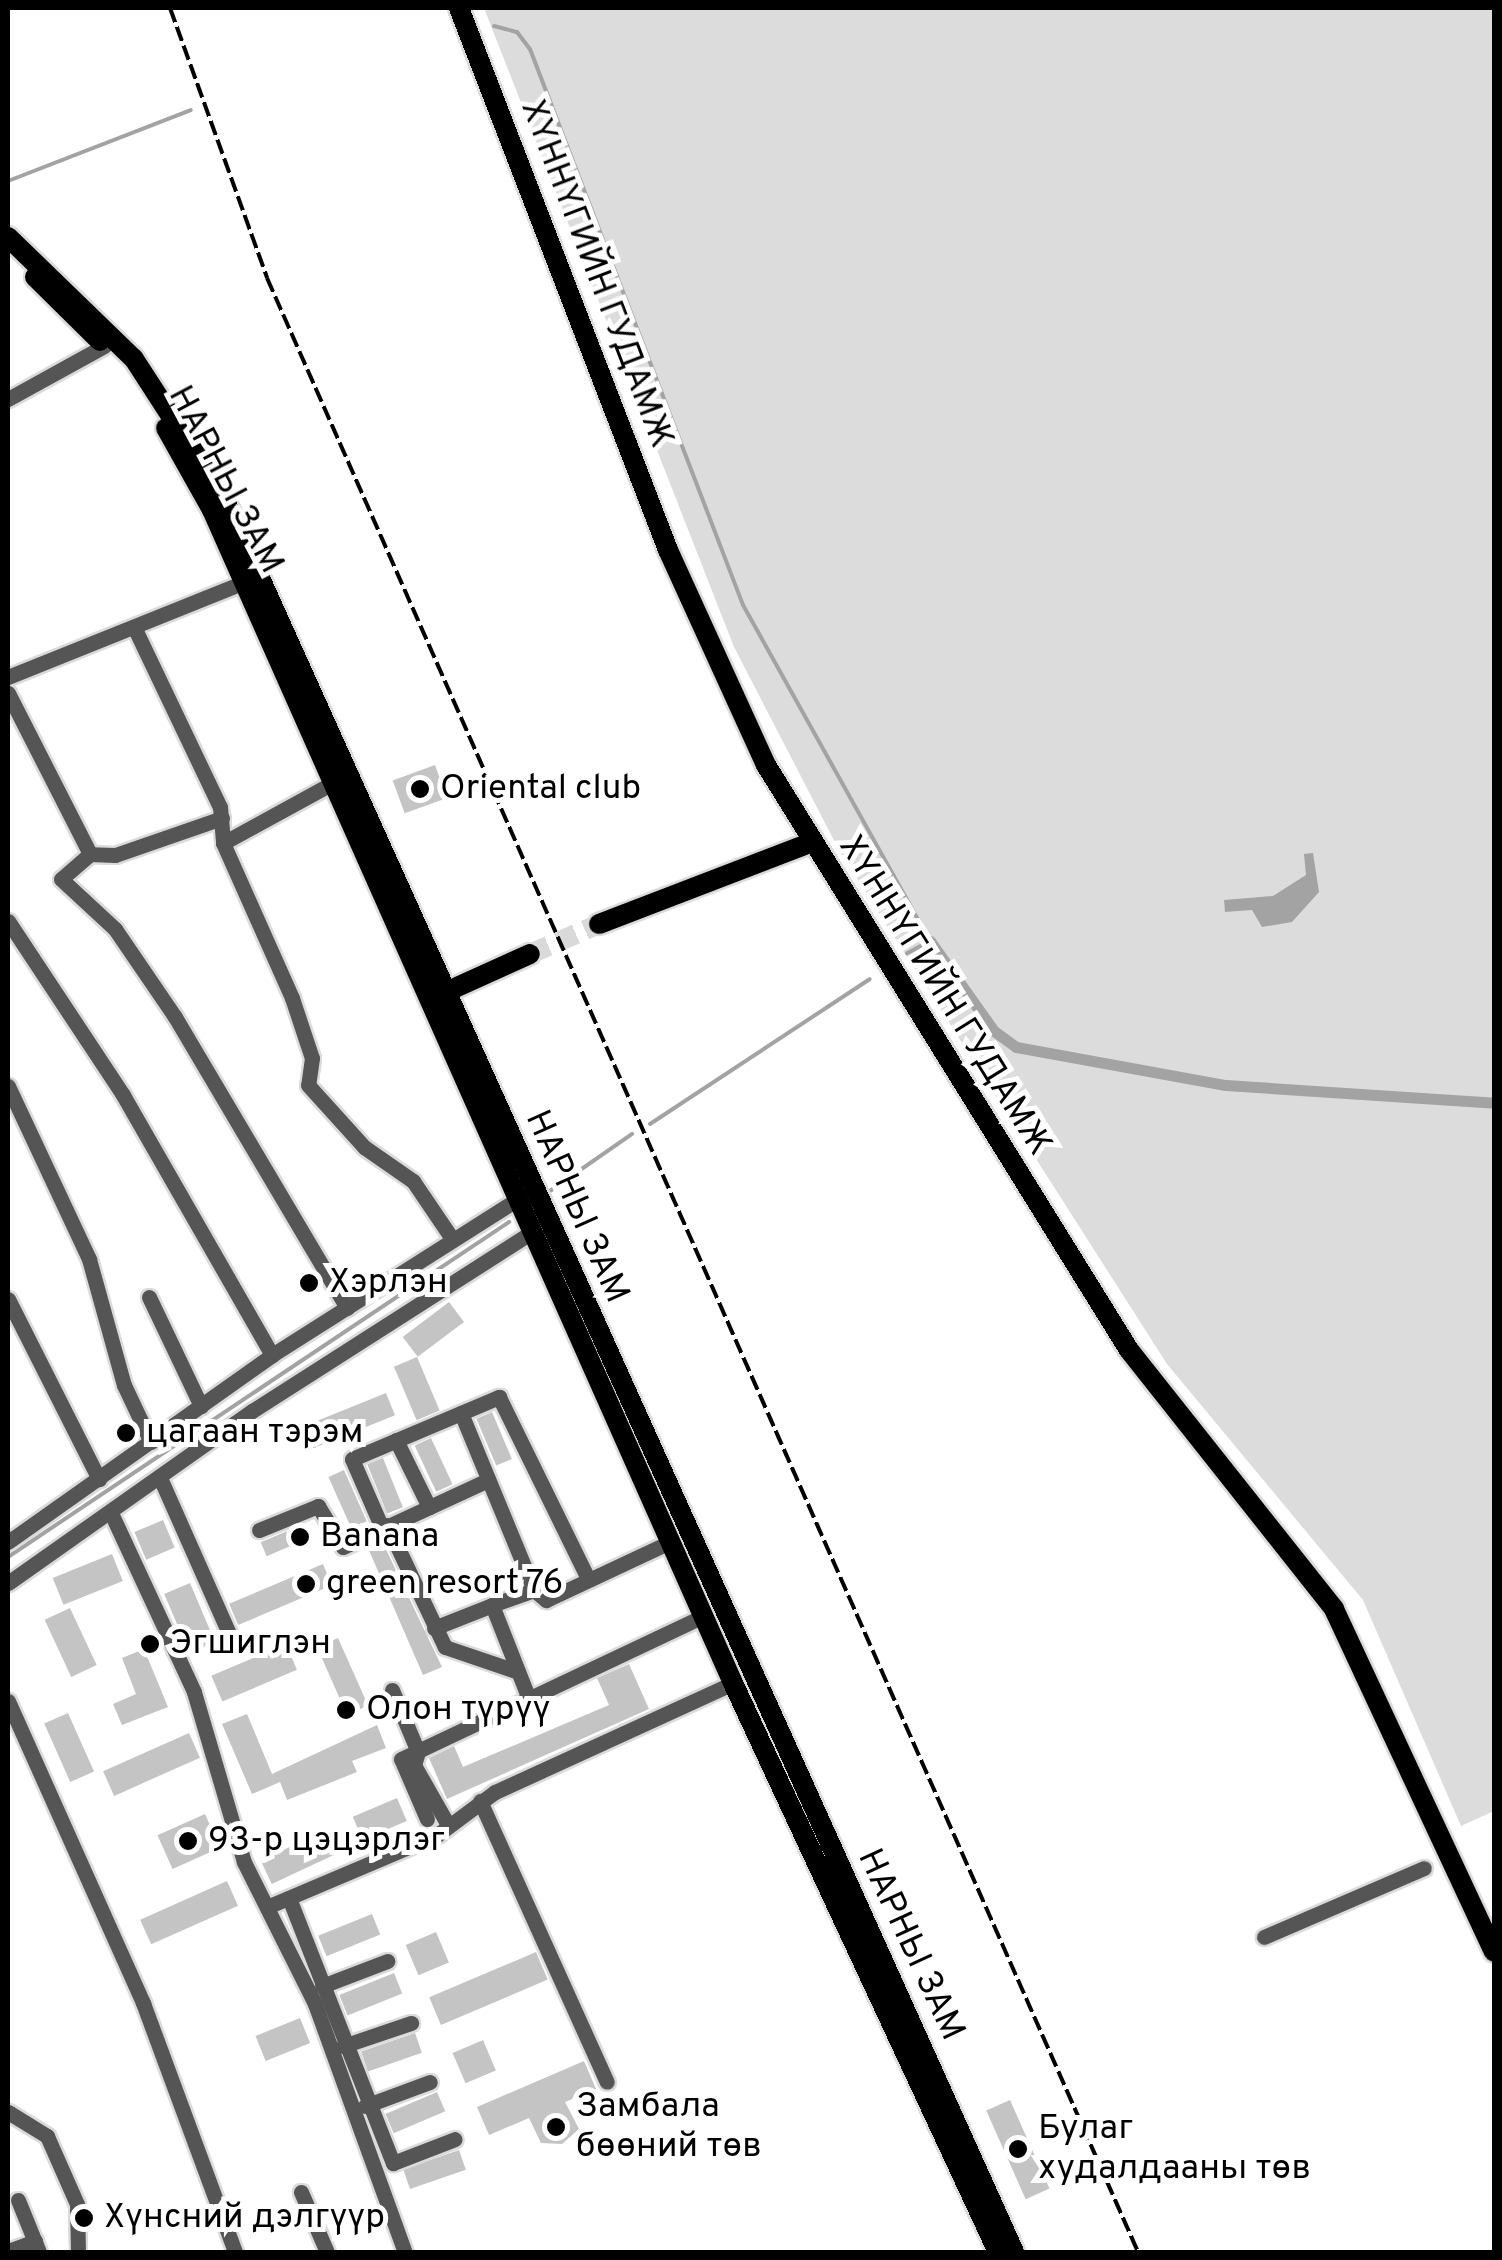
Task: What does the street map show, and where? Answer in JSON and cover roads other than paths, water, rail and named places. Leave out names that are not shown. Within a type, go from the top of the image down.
[{"type":"main road","name":"ХҮННҮГИЙН ГУДАМЖ","points":[[460,8],[668,550],[810,843],[1129,1350],[1334,1609],[1494,1952]]},
{"type":"main road","name":"НАРНЫ ЗАМ","points":[[8,236],[73,293],[168,408],[224,498],[340,779],[524,1194],[1014,2252]]},
{"type":"main road","name":"НАРНЫ ЗАМ","points":[[8,252],[104,346],[158,414],[340,779]]},
{"type":"main road","points":[[599,924],[810,843]]},
{"type":"main road","points":[[437,996],[530,954]]},
{"type":"main road","name":"НАРНЫ ЗАМ","points":[[524,1194],[532,1232],[733,1683],[998,2252]]},
{"type":"street","points":[[8,399],[104,346]]},
{"type":"street","points":[[8,678],[244,582]]},
{"type":"street","points":[[135,629],[222,818],[223,843],[292,998],[312,1058],[308,1085],[364,1147],[413,1181],[453,1240]]},
{"type":"street","points":[[8,693],[90,854]]},
{"type":"street","points":[[223,843],[340,779]]},
{"type":"street","points":[[222,818],[115,855],[90,854],[64,872],[64,888],[91,901],[175,1017],[348,1308]]},
{"type":"street","points":[[8,921],[123,1095],[272,1354]]},
{"type":"street","points":[[8,1086],[89,1260],[124,1385],[151,1442]]},
{"type":"street","points":[[8,1542],[272,1354],[524,1194]]},
{"type":"street","points":[[8,1583],[160,1480],[252,1411],[532,1232]]},
{"type":"street","points":[[149,1297],[201,1406]]},
{"type":"street","points":[[8,1300],[99,1478]]},
{"type":"street","points":[[516,1671],[454,1654],[434,1628],[352,1459],[499,1396],[507,1403],[588,1579]]},
{"type":"street","points":[[461,1412],[534,1590],[546,1600],[670,1542]]},
{"type":"street","points":[[396,1440],[428,1507]]},
{"type":"street","points":[[160,1480],[234,1645]]},
{"type":"street","points":[[259,1530],[318,1506],[344,1548],[488,1480]]},
{"type":"street","points":[[111,1514],[194,1692],[244,1862],[329,2037],[405,2252]]},
{"type":"street","points":[[434,1628],[534,1590]]},
{"type":"street","points":[[492,1605],[529,1699]]},
{"type":"street","points":[[427,1819],[401,1759],[704,1616]]},
{"type":"street","points":[[267,1907],[733,1683]]},
{"type":"street","points":[[392,1690],[418,1752],[414,1765],[448,1823]]},
{"type":"street","points":[[8,1701],[143,2003],[235,2252]]},
{"type":"street","points":[[480,1802],[606,2082]]},
{"type":"street","points":[[1264,1937],[1424,1868]]},
{"type":"street","points":[[289,1898],[365,2106],[393,2163],[455,2139]]},
{"type":"street","points":[[322,1986],[387,1962]]},
{"type":"street","points":[[343,2046],[410,2022]]},
{"type":"street","points":[[365,2106],[430,2082]]},
{"type":"street","points":[[8,2112],[48,2136],[78,2204],[78,2252]]},
{"type":"street","points":[[302,2192],[327,2252]]},
{"type":"street","points":[[8,2251],[37,2247],[18,2200]]},
{"type":"waterway","points":[[494,26],[517,32],[530,49],[743,605],[930,941],[907,953]]},
{"type":"waterway","points":[[8,181],[191,110]]},
{"type":"waterway","points":[[930,941],[994,1031],[1016,1047],[1226,1085],[1494,1103]]},
{"type":"waterway","points":[[650,1124],[870,979]]},
{"type":"waterway","points":[[550,1191],[632,1134]]},
{"type":"waterway","points":[[8,1557],[509,1222]]},
{"type":"tunnel","points":[[530,954],[599,924]]},
{"type":"railway","points":[[170,8],[267,278],[1138,2252]]},
{"type":"place","name":"Oriental club","points":[[420,789]]},
{"type":"place","name":"Хэрлэн","points":[[309,1283]]},
{"type":"place","name":"цагаан тэрэм","points":[[126,1433]]},
{"type":"place","name":"Banana","points":[[300,1537]]},
{"type":"place","name":"green resort 76","points":[[306,1584]]},
{"type":"place","name":"Эгшиглэн","points":[[150,1644]]},
{"type":"place","name":"Олон түрүү","points":[[346,1710]]},
{"type":"place","name":"93-р цэцэрлэг","points":[[188,1841]]},
{"type":"place","name":"Замбала бөөний төв","points":[[556,2127]]},
{"type":"place","name":"Булаг худалдааны төв","points":[[1018,2149]]},
{"type":"place","name":"Хүнсний дэлгүүр","points":[[84,2218]]}]
